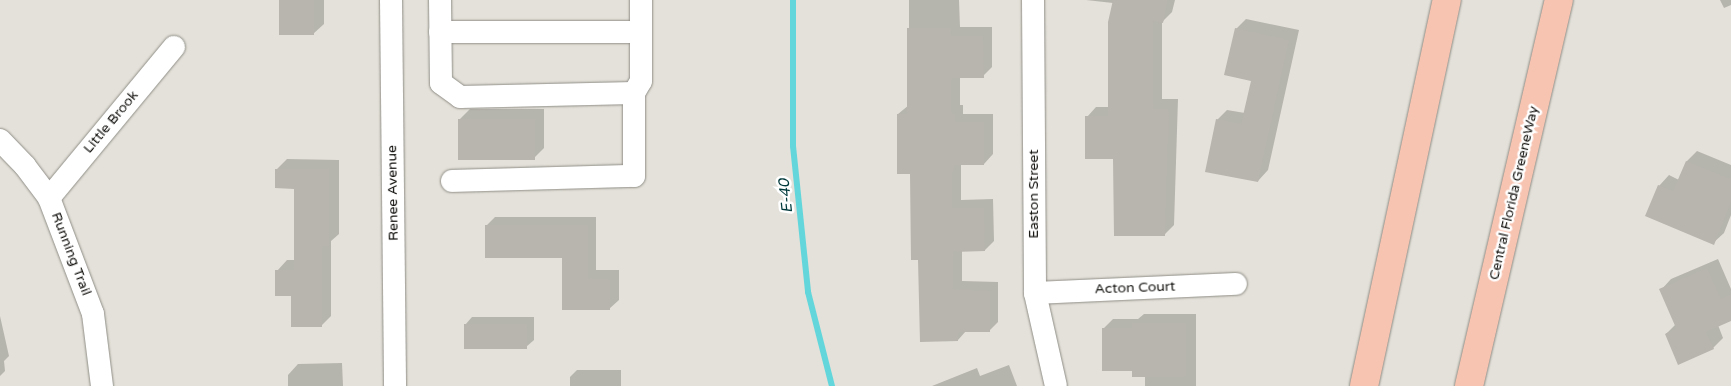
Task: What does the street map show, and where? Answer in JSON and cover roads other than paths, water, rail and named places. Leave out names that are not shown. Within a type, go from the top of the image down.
[{"type":"highway","points":[[1364,386],[1447,0]]},
{"type":"highway","name":"Central Florida GreeneWay","points":[[1469,386],[1558,0]]},
{"type":"street","name":"Renee Avenue","points":[[391,0],[395,386]]},
{"type":"street","points":[[440,0],[440,84],[460,97],[634,93]]},
{"type":"street","points":[[452,181],[634,176],[634,93],[641,81],[641,0]]},
{"type":"street","name":"Easton Street","points":[[1033,0],[1034,293],[1056,386]]},
{"type":"street","points":[[440,32],[641,32]]},
{"type":"street","name":"Little Brook","points":[[49,198],[174,47]]},
{"type":"street","name":"Running Trail","points":[[0,140],[25,166],[49,198],[93,314],[102,386]]},
{"type":"street","name":"Acton Court","points":[[1034,293],[1236,284]]},
{"type":"waterway","name":"E-40","points":[[793,0],[793,146],[808,292],[832,386]]}]
